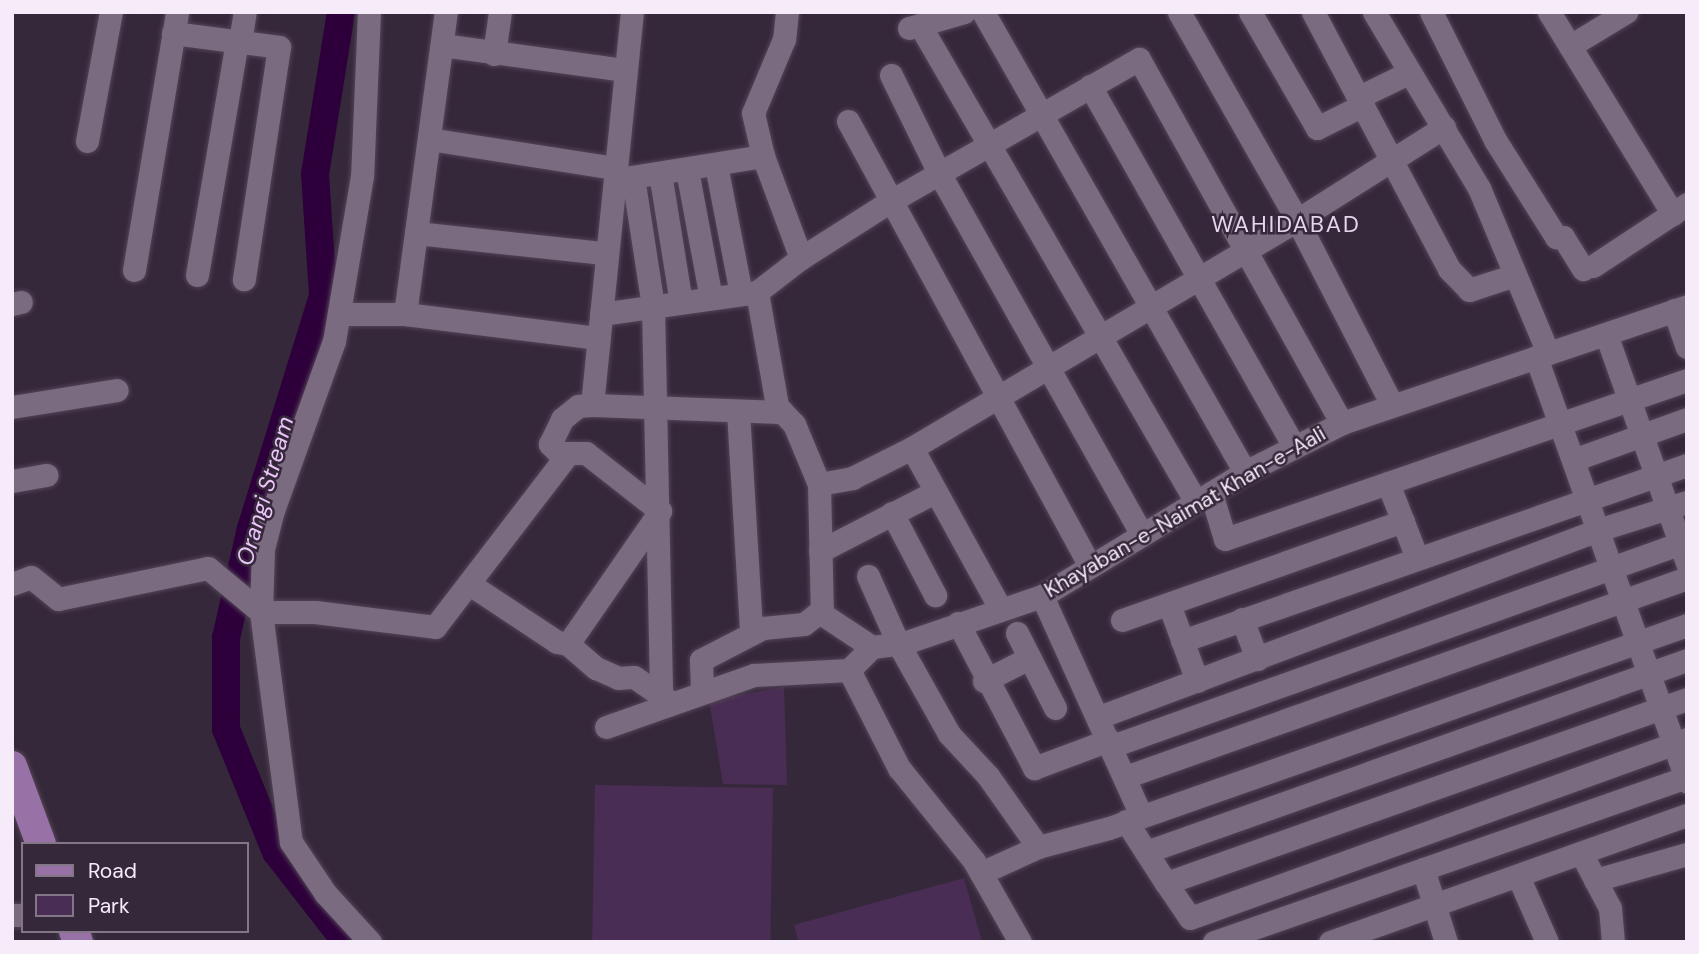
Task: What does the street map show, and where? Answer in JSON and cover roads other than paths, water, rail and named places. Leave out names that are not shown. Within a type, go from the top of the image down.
[{"type":"main road","points":[[12,766],[40,842]]},
{"type":"main road","points":[[12,817],[22,842]]},
{"type":"street","points":[[88,141],[111,12]]},
{"type":"street","points":[[197,275],[245,12]]},
{"type":"street","points":[[369,12],[362,176],[339,314],[325,373],[273,510],[263,549],[261,612],[291,842],[327,894],[370,942]]},
{"type":"street","points":[[405,314],[446,12]]},
{"type":"street","points":[[494,54],[500,12]]},
{"type":"street","points":[[592,405],[604,253],[620,175],[625,70],[632,12]]},
{"type":"street","points":[[787,12],[784,39],[753,113],[763,156],[801,258]]},
{"type":"street","points":[[964,12],[913,28],[989,143],[1225,539],[1687,380]]},
{"type":"street","points":[[983,12],[1148,306],[1245,472]]},
{"type":"street","points":[[1179,12],[1297,220],[1392,405]]},
{"type":"street","points":[[1250,12],[1317,128],[1408,73]]},
{"type":"street","points":[[1313,12],[1463,286],[1469,290],[1516,275]]},
{"type":"street","points":[[1214,942],[1264,933],[1423,869],[1686,779],[1680,742],[1660,708],[1560,424],[1542,355],[1516,275],[1479,188],[1374,12]]},
{"type":"street","points":[[1431,12],[1494,140],[1556,237],[1563,237],[1588,268],[1680,209],[1549,12]]},
{"type":"street","points":[[1570,46],[1626,12]]},
{"type":"street","points":[[135,270],[175,22],[238,42],[279,47],[243,279]]},
{"type":"street","points":[[442,45],[625,70]]},
{"type":"street","points":[[601,314],[749,293],[889,202],[1139,59],[1342,422]]},
{"type":"street","points":[[891,75],[939,173],[1142,535]]},
{"type":"street","points":[[1090,86],[1294,447]]},
{"type":"street","points":[[848,121],[889,202],[1090,566]]},
{"type":"street","points":[[819,484],[852,478],[912,448],[1100,333],[1248,250],[1444,127]]},
{"type":"street","points":[[429,139],[620,175],[687,170],[763,156]]},
{"type":"street","points":[[716,164],[777,406],[794,424],[819,484],[822,610]]},
{"type":"street","points":[[687,170],[711,298]]},
{"type":"street","points":[[660,173],[681,302]]},
{"type":"street","points":[[620,175],[653,306],[666,699]]},
{"type":"street","points":[[416,233],[604,253]]},
{"type":"street","points":[[1680,308],[1687,347]]},
{"type":"street","name":"Khayaban-e-Naimat Khan-e-Aali","points":[[872,647],[898,643],[1042,596],[1245,472],[1342,422],[1680,308]]},
{"type":"street","points":[[339,314],[405,314],[599,338]]},
{"type":"street","points":[[958,623],[985,681],[1034,768],[1611,567],[1684,549],[1677,506],[1656,475],[1606,334]]},
{"type":"street","points":[[12,407],[117,390]]},
{"type":"street","points":[[566,456],[550,444],[556,427],[578,406],[782,412]]},
{"type":"street","points":[[738,411],[751,633]]},
{"type":"street","points":[[1573,460],[1687,419]]},
{"type":"street","points":[[912,448],[1000,608]]},
{"type":"street","points":[[12,584],[31,577],[58,599],[208,568],[261,612],[315,612],[435,627],[471,585],[566,456],[586,453],[660,511]]},
{"type":"street","points":[[1182,641],[1687,465]]},
{"type":"street","points":[[12,481],[46,475]]},
{"type":"street","points":[[1388,483],[1417,558]]},
{"type":"street","points":[[820,551],[935,492]]},
{"type":"street","points":[[1099,717],[1598,530],[1677,506]]},
{"type":"street","points":[[568,644],[660,511]]},
{"type":"street","points":[[892,513],[935,595]]},
{"type":"street","points":[[1122,620],[1403,521]]},
{"type":"street","points":[[868,576],[898,643],[949,734],[988,776],[1038,847]]},
{"type":"street","points":[[1125,776],[1687,578]]},
{"type":"street","points":[[471,585],[557,642],[568,644],[596,668],[618,678],[634,677],[666,699]]},
{"type":"street","points":[[1042,596],[1125,776],[1133,818],[1146,852],[1190,918],[1680,742]]},
{"type":"street","points":[[1169,604],[1198,681]]},
{"type":"street","points":[[702,690],[701,660],[751,633],[804,624],[822,610]]},
{"type":"street","points":[[606,727],[666,699],[754,675],[849,670],[872,647],[822,610]]},
{"type":"street","points":[[1242,619],[1257,659]]},
{"type":"street","points":[[981,873],[1038,847],[1133,818],[1687,625]]},
{"type":"street","points":[[1017,632],[1055,708]]},
{"type":"street","points":[[985,681],[1029,658]]},
{"type":"street","points":[[1146,852],[1687,660]]},
{"type":"street","points":[[849,670],[899,768],[981,873],[1020,942]]},
{"type":"street","points":[[1166,883],[1687,699]]},
{"type":"street","points":[[1330,942],[1687,815]]},
{"type":"street","points":[[1581,853],[1610,908],[1613,942]]},
{"type":"street","points":[[1595,880],[1687,854]]},
{"type":"street","points":[[1423,869],[1446,942]]},
{"type":"street","points":[[1518,876],[1547,942]]},
{"type":"waterway","name":"Orangi Stream","points":[[341,12],[315,174],[323,296],[251,528],[226,638],[226,729],[276,852],[346,942]]},
{"type":"district","name":"WAHIDABAD","points":[[1286,224]]}]
